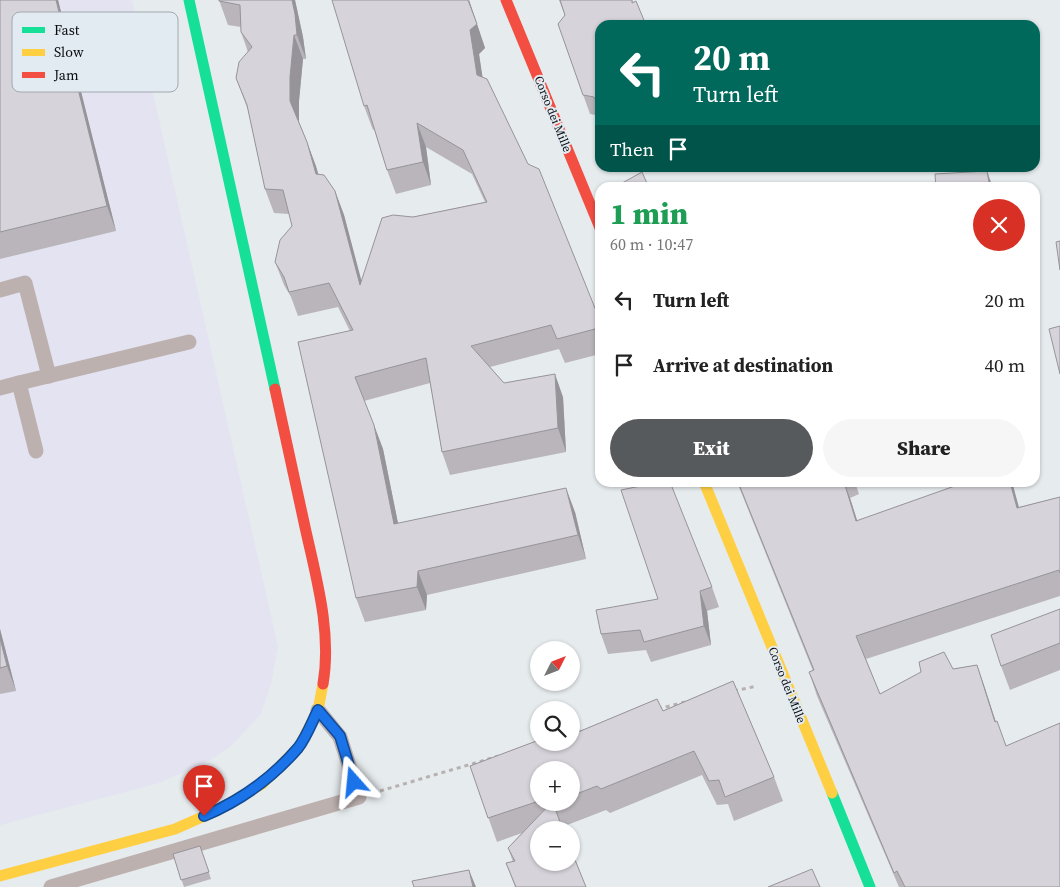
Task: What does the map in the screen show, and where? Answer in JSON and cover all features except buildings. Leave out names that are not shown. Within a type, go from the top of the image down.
[{"type":"street","points":[[0,876],[175,829],[218,810],[262,784],[299,747],[318,710],[325,671],[325,631],[315,573],[189,0]]},
{"type":"street","name":"Corso dei Mille","points":[[506,0],[595,216]]},
{"type":"street","name":"Corso dei Mille","points":[[706,487],[870,887]]},
{"type":"lane","points":[[0,290],[25,283],[49,376]]},
{"type":"lane","points":[[0,388],[189,342]]},
{"type":"lane","points":[[19,383],[36,451]]},
{"type":"lane","points":[[51,887],[359,797],[340,736],[318,710]]},
{"type":"path","points":[[729,692],[784,680]]},
{"type":"path","points":[[654,710],[692,700]]},
{"type":"path","points":[[580,732],[590,729]]},
{"type":"path","points":[[359,797],[511,752]]},
{"type":"shaded area","points":[[0,0],[132,0],[135,12],[12,12],[12,92],[153,92],[278,647],[270,688],[260,715],[230,747],[205,763],[159,783],[0,825]]},
{"type":"traffic: fast","points":[[189,0],[275,389]]},
{"type":"traffic: fast","points":[[832,793],[870,887]]},
{"type":"traffic: slow","points":[[706,487],[832,793]]},
{"type":"traffic: slow","points":[[0,876],[175,829],[218,810],[262,784],[299,747],[318,710],[323,684]]},
{"type":"traffic: jam","points":[[506,0],[595,216]]},
{"type":"traffic: jam","points":[[275,389],[322,605],[326,645],[323,684]]},
{"type":"route","points":[[204,816],[218,810],[262,784],[299,747],[318,710],[340,736],[354,782]]}]
